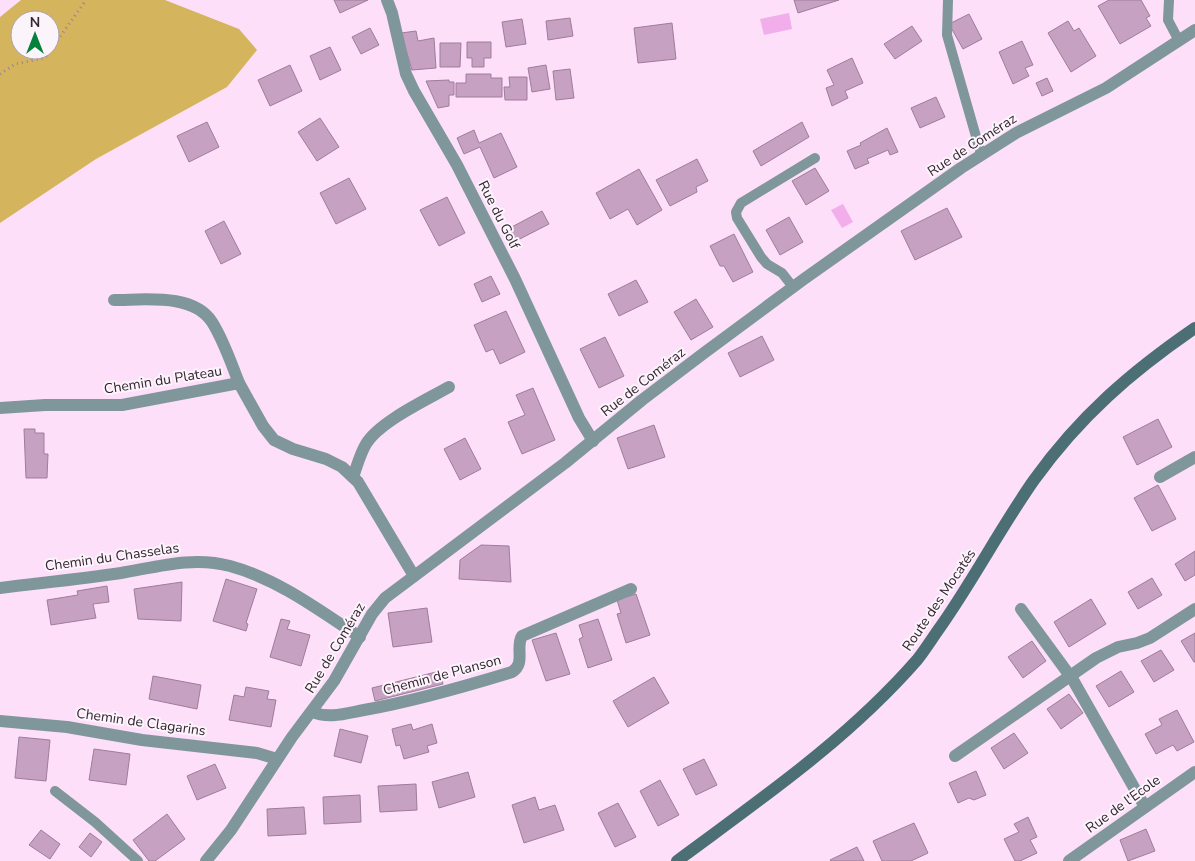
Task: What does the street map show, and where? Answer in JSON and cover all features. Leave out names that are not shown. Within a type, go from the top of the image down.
[{"type":"street","name":"Rue du Golf","points":[[387,0],[392,12],[406,74],[457,165],[515,279],[579,418],[593,441]]},
{"type":"street","name":"Rue de Coméraz","points":[[206,861],[231,830],[277,759],[334,681],[372,614],[381,602],[593,441],[651,393],[793,287],[981,154],[1023,129],[1106,88],[1195,30]]},
{"type":"street","points":[[114,300],[174,301],[198,308],[211,320],[218,332],[239,383]]},
{"type":"street","name":"Route des Mocatés","points":[[677,861],[839,738],[879,701],[918,658],[956,604],[1034,480],[1075,428],[1126,379],[1195,328]]},
{"type":"street","name":"Chemin du Plateau","points":[[0,408],[45,405],[122,405],[239,383],[263,426],[274,440],[342,466],[358,482],[414,576]]},
{"type":"street","points":[[353,477],[366,443],[374,434],[395,418],[449,387]]},
{"type":"street","points":[[1160,477],[1195,457]]},
{"type":"street","name":"Chemin du Chasselas","points":[[0,588],[122,573],[180,562],[229,566],[264,578],[360,637]]},
{"type":"street","name":"Chemin de Planson","points":[[312,712],[329,716],[401,703],[512,672],[519,666],[519,643],[522,636],[631,589]]},
{"type":"street","points":[[1021,608],[1070,676],[1145,807]]},
{"type":"street","points":[[955,756],[1105,653],[1118,647],[1150,638],[1195,609]]},
{"type":"street","name":"Chemin de Clagarins","points":[[0,720],[67,727],[142,740],[266,754],[277,759]]},
{"type":"street","name":"Rue de l'Ecole","points":[[1069,861],[1195,772]]},
{"type":"lane","points":[[948,0],[947,34],[981,154]]},
{"type":"lane","points":[[1169,0],[1168,20],[1179,41]]},
{"type":"lane","points":[[793,287],[782,273],[761,258],[737,218],[736,212],[742,203],[815,158]]},
{"type":"lane","points":[[55,791],[96,822],[138,861]]},
{"type":"path","points":[[0,74],[15,64],[44,58],[86,0]]},
{"type":"shaded area","points":[[21,0],[165,0],[239,29],[257,50],[227,87],[96,159],[0,223],[0,17]]},
{"type":"shaded area","points":[[789,13],[792,29],[764,35],[760,19]]},
{"type":"shaded area","points":[[843,204],[853,222],[842,228],[831,210]]},
{"type":"building","points":[[334,0],[368,0],[340,13]]},
{"type":"building","points":[[794,0],[839,0],[798,13]]},
{"type":"building","points":[[1109,0],[1141,0],[1150,16],[1146,18],[1151,26],[1120,44],[1098,6]]},
{"type":"building","points":[[969,14],[982,39],[963,49],[949,24]]},
{"type":"building","points":[[570,18],[573,36],[548,40],[546,21]]},
{"type":"building","points":[[522,19],[526,44],[506,47],[502,22]]},
{"type":"building","points":[[1068,21],[1074,31],[1079,28],[1096,56],[1071,72],[1048,33]]},
{"type":"building","points":[[672,23],[676,59],[638,63],[634,28]]},
{"type":"building","points":[[912,26],[922,41],[895,59],[884,44]]},
{"type":"building","points":[[370,28],[379,45],[361,54],[352,37]]},
{"type":"building","points":[[416,31],[418,41],[434,38],[436,68],[412,70],[401,33]]},
{"type":"building","points":[[1022,41],[1033,65],[1025,68],[1029,76],[1013,84],[999,52]]},
{"type":"building","points":[[467,42],[491,42],[491,58],[484,58],[484,67],[472,67],[472,58],[467,58]]},
{"type":"building","points":[[440,43],[461,43],[460,67],[440,67]]},
{"type":"building","points":[[330,47],[341,70],[320,80],[310,56]]},
{"type":"building","points":[[852,58],[863,83],[845,91],[848,98],[832,106],[826,88],[834,85],[827,70]]},
{"type":"building","points":[[290,65],[302,91],[270,106],[258,80]]},
{"type":"building","points":[[546,65],[550,89],[532,92],[528,68]]},
{"type":"building","points":[[570,69],[574,98],[556,100],[553,71]]},
{"type":"building","points":[[466,74],[491,74],[491,78],[502,78],[502,97],[456,97],[456,83],[466,83]]},
{"type":"building","points":[[509,77],[527,77],[527,100],[505,100],[504,87],[510,87]]},
{"type":"building","points":[[1047,78],[1053,91],[1042,96],[1036,83]]},
{"type":"building","points":[[449,80],[449,82],[454,82],[454,95],[449,95],[449,106],[438,108],[426,81]]},
{"type":"building","points":[[936,97],[945,117],[920,128],[911,108]]},
{"type":"building","points":[[320,118],[339,147],[317,161],[298,132]]},
{"type":"building","points":[[207,122],[219,147],[189,162],[177,136]]},
{"type":"building","points":[[802,122],[809,137],[761,166],[753,151]]},
{"type":"building","points":[[887,128],[898,152],[890,155],[888,150],[867,159],[869,163],[855,169],[847,151],[861,145],[860,143]]},
{"type":"building","points":[[474,130],[479,143],[501,133],[517,167],[494,178],[480,147],[464,154],[457,138]]},
{"type":"building","points":[[697,159],[708,181],[696,187],[697,192],[670,206],[656,180]]},
{"type":"building","points":[[815,168],[829,191],[806,205],[792,181]]},
{"type":"building","points":[[639,169],[662,210],[637,225],[628,209],[610,219],[596,193]]},
{"type":"building","points":[[349,178],[366,209],[336,224],[320,193]]},
{"type":"building","points":[[447,197],[465,233],[439,246],[420,210]]},
{"type":"building","points":[[947,208],[962,237],[915,260],[901,231]]},
{"type":"building","points":[[542,211],[549,224],[512,243],[506,230]]},
{"type":"building","points":[[789,217],[803,242],[780,255],[766,230]]},
{"type":"building","points":[[224,221],[241,254],[221,264],[205,231]]},
{"type":"building","points":[[734,234],[753,272],[733,282],[724,266],[720,266],[710,246]]},
{"type":"building","points":[[491,276],[500,294],[482,302],[474,284]]},
{"type":"building","points":[[636,280],[648,302],[619,316],[608,294]]},
{"type":"building","points":[[696,299],[713,327],[691,340],[674,312]]},
{"type":"building","points":[[506,311],[525,352],[500,364],[493,349],[486,352],[474,325]]},
{"type":"building","points":[[762,336],[774,360],[740,377],[728,353]]},
{"type":"building","points":[[605,337],[624,376],[599,388],[580,349]]},
{"type":"building","points":[[533,388],[555,440],[522,454],[508,422],[525,415],[516,395]]},
{"type":"building","points":[[1158,419],[1172,447],[1137,465],[1123,437]]},
{"type":"building","points":[[654,425],[665,457],[628,469],[617,438]]},
{"type":"building","points":[[24,429],[35,429],[35,433],[44,433],[44,454],[48,454],[47,478],[26,478]]},
{"type":"building","points":[[465,438],[481,469],[460,480],[444,449]]},
{"type":"building","points":[[1158,485],[1176,519],[1152,531],[1134,498]]},
{"type":"building","points":[[481,545],[509,546],[511,582],[459,579],[460,560]]},
{"type":"building","points":[[1195,551],[1195,575],[1185,581],[1175,564]]},
{"type":"building","points":[[1152,578],[1162,595],[1138,609],[1128,592]]},
{"type":"building","points":[[226,579],[257,589],[246,623],[248,624],[246,631],[213,621]]},
{"type":"building","points":[[182,582],[181,621],[138,619],[134,589]]},
{"type":"building","points":[[107,586],[109,602],[93,604],[96,618],[51,625],[47,600],[78,595],[77,591]]},
{"type":"building","points":[[636,594],[650,635],[626,643],[617,614],[621,613],[617,600]]},
{"type":"building","points":[[1091,599],[1106,624],[1069,647],[1054,622]]},
{"type":"building","points":[[427,608],[432,642],[393,647],[388,613]]},
{"type":"building","points":[[281,619],[290,621],[287,629],[310,635],[301,666],[270,657]]},
{"type":"building","points":[[598,619],[612,660],[588,668],[579,639],[583,637],[579,625]]},
{"type":"building","points":[[556,633],[570,674],[546,681],[532,640]]},
{"type":"building","points":[[1195,633],[1195,662],[1194,662],[1181,641]]},
{"type":"building","points":[[1032,641],[1046,661],[1023,678],[1008,657]]},
{"type":"building","points":[[1161,650],[1174,670],[1154,682],[1141,661]]},
{"type":"building","points":[[440,671],[443,684],[375,701],[372,688]]},
{"type":"building","points":[[1121,671],[1134,692],[1109,707],[1096,686]]},
{"type":"building","points":[[153,676],[201,685],[197,709],[149,699]]},
{"type":"building","points":[[654,677],[669,703],[628,727],[613,701]]},
{"type":"building","points":[[246,687],[269,691],[267,699],[276,700],[271,727],[229,720],[234,695],[244,697]]},
{"type":"building","points":[[1069,694],[1083,713],[1061,729],[1047,709]]},
{"type":"building","points":[[1177,710],[1194,742],[1177,751],[1173,745],[1156,754],[1145,734],[1162,725],[1159,719]]},
{"type":"building","points":[[411,724],[413,730],[432,724],[437,743],[427,746],[429,752],[404,759],[400,745],[396,746],[392,729]]},
{"type":"building","points":[[340,729],[368,736],[361,763],[334,756]]},
{"type":"building","points":[[1014,733],[1028,753],[1004,769],[991,748]]},
{"type":"building","points":[[19,737],[50,740],[46,781],[15,778]]},
{"type":"building","points":[[94,749],[130,754],[126,785],[89,780]]},
{"type":"building","points":[[704,759],[717,785],[696,795],[683,769]]},
{"type":"building","points":[[215,764],[226,788],[197,800],[187,776]]},
{"type":"building","points":[[976,771],[986,795],[974,800],[969,798],[958,803],[949,783]]},
{"type":"building","points":[[468,772],[475,797],[439,808],[432,782]]},
{"type":"building","points":[[660,780],[679,815],[658,826],[640,791]]},
{"type":"building","points":[[416,784],[417,810],[380,812],[378,786]]},
{"type":"building","points":[[360,795],[361,822],[324,824],[323,797]]},
{"type":"building","points":[[535,797],[539,810],[555,805],[564,830],[524,843],[512,805]]},
{"type":"building","points":[[618,803],[636,837],[615,847],[598,813]]},
{"type":"building","points":[[304,807],[306,834],[268,836],[267,809]]},
{"type":"building","points":[[167,814],[185,839],[155,861],[149,861],[133,840]]},
{"type":"building","points":[[1028,817],[1037,837],[1030,840],[1037,853],[1020,861],[1015,861],[1004,839],[1019,832],[1014,824]]},
{"type":"building","points":[[914,823],[928,853],[911,861],[882,861],[873,841]]},
{"type":"building","points":[[1146,829],[1155,851],[1128,861],[1120,840]]},
{"type":"building","points":[[41,830],[60,844],[50,859],[29,845]]},
{"type":"building","points":[[90,833],[102,842],[91,857],[79,847]]},
{"type":"building","points":[[857,847],[864,861],[830,860]]}]
